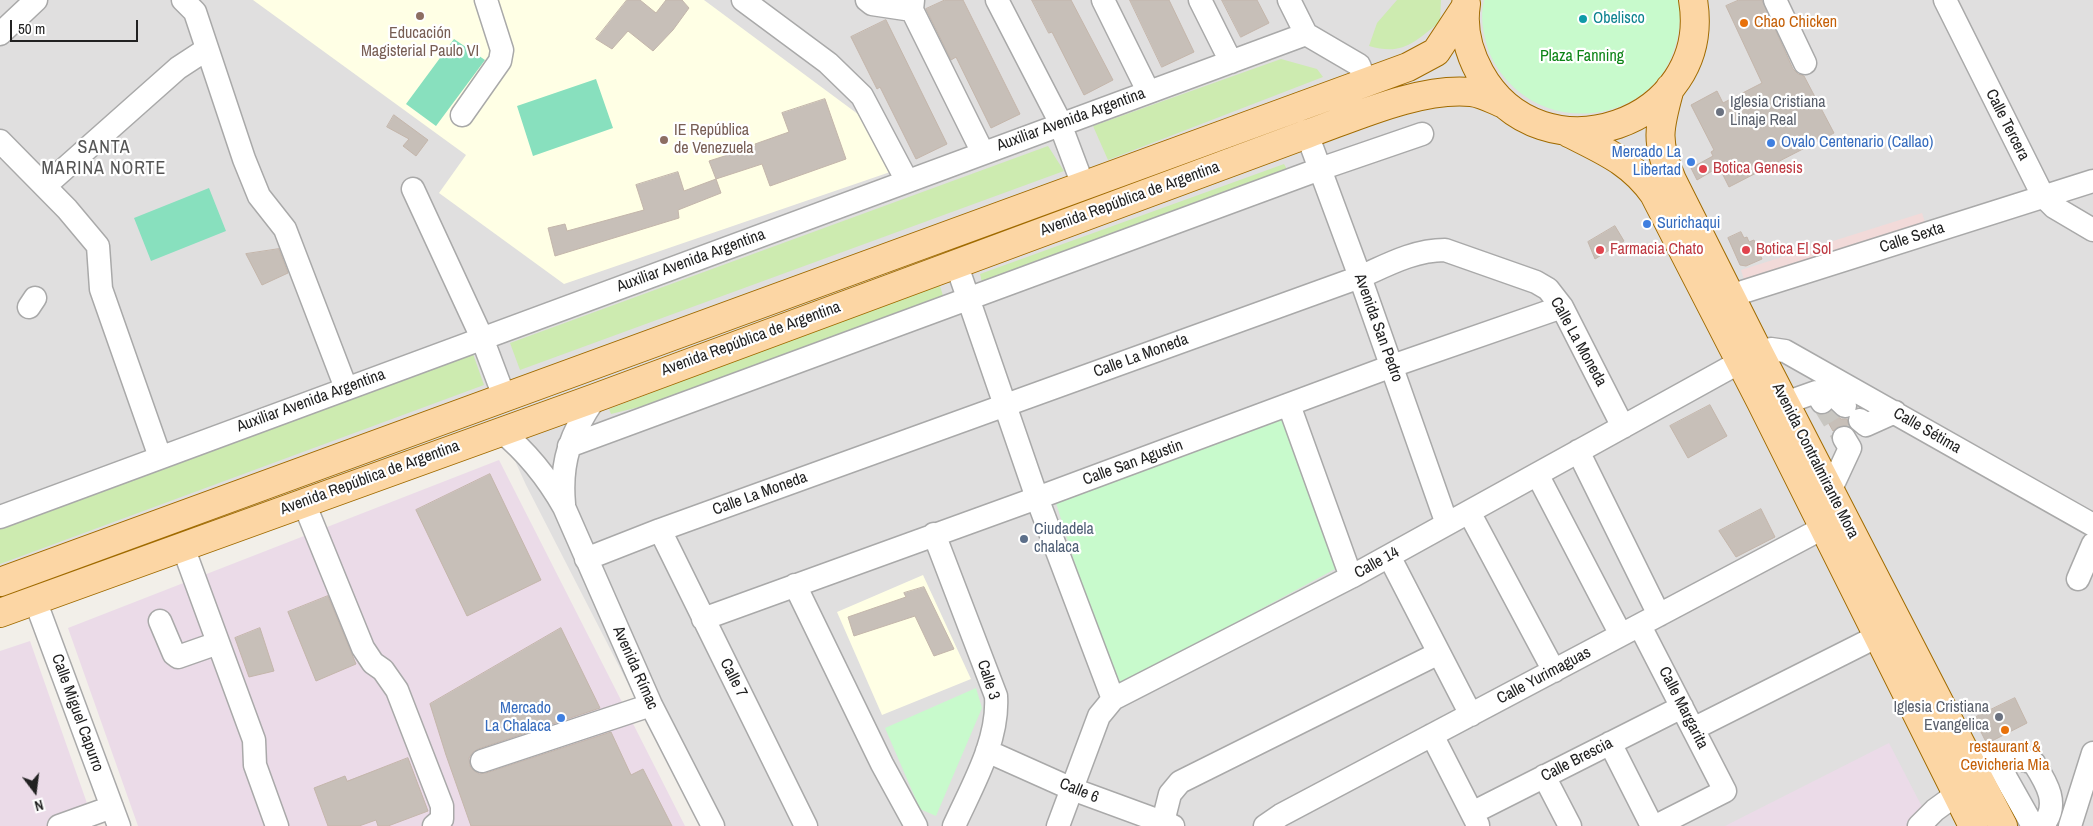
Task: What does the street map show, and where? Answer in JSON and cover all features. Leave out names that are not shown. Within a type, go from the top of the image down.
[{"type":"main road","points":[[1466,4],[1466,35],[1473,61],[1486,84],[1504,104],[1523,117],[1544,127],[1567,132],[1586,132],[1606,129],[1642,114],[1670,88],[1685,65],[1693,40],[1699,4]]},
{"type":"main road","name":"Avenida República de Argentina","points":[[0,582],[1408,68],[1436,52],[1466,4]]},
{"type":"main road","name":"Avenida Contralmirante Mora","points":[[1670,88],[1663,115],[1661,151],[1672,180],[1730,296],[1749,357],[1823,528],[1973,826]]},
{"type":"main road","name":"Avenida República de Argentina","points":[[0,613],[595,398],[1307,134],[1414,97],[1473,92],[1504,104]]},
{"type":"main road","name":"Avenida Contralmirante Mora","points":[[1567,132],[1619,158],[1643,178],[1654,194],[1749,357],[1785,403],[2003,826]]},
{"type":"street","points":[[0,34],[36,0]]},
{"type":"street","points":[[183,0],[195,12],[244,159],[259,196],[285,229],[346,388]]},
{"type":"street","points":[[462,115],[500,61],[502,50],[486,0]]},
{"type":"street","points":[[743,0],[828,64],[862,96],[907,181]]},
{"type":"street","points":[[867,0],[872,4],[913,5],[983,153]]},
{"type":"street","points":[[997,0],[1060,125],[1083,186]]},
{"type":"street","points":[[1103,0],[1148,91]]},
{"type":"street","points":[[1200,0],[1231,62]]},
{"type":"street","points":[[1289,0],[1306,34],[1359,65],[1366,83]]},
{"type":"street","points":[[1775,0],[1805,63]]},
{"type":"street","name":"Calle Tercera","points":[[1945,0],[2043,196],[2054,207],[2093,230]]},
{"type":"street","name":"Auxiliar Avenida Argentina","points":[[0,517],[1306,34]]},
{"type":"street","points":[[45,186],[178,68],[208,49]]},
{"type":"street","name":"Avenida San Pedro","points":[[1307,134],[1392,366],[1447,524]]},
{"type":"street","points":[[569,446],[1320,169],[1422,134]]},
{"type":"street","points":[[0,141],[45,186],[85,229],[98,246],[101,289],[160,457]]},
{"type":"street","name":"Calle Sexta","points":[[1730,296],[2093,181]]},
{"type":"street","points":[[414,189],[482,338],[505,399]]},
{"type":"street","name":"Calle La Moneda","points":[[586,559],[660,530],[1360,277],[1412,255],[1429,250],[1445,250],[1536,282],[1548,289],[1562,307],[1623,427]]},
{"type":"street","points":[[956,263],[1037,498],[1113,699]]},
{"type":"street","name":"Calle San Agustin","points":[[703,619],[1037,498],[1392,366],[1562,307]]},
{"type":"street","name":"Calle Sétima","points":[[1749,357],[1771,349],[1784,351],[1824,390],[1895,412],[2093,525]]},
{"type":"street","name":"Calle 14","points":[[1058,826],[1099,716],[1113,699],[1351,577],[1749,357]]},
{"type":"street","points":[[1785,403],[1824,390],[1857,417],[1895,412]]},
{"type":"street","name":"Avenida Rímac","points":[[564,507],[562,487],[569,446],[580,420],[595,398]]},
{"type":"street","points":[[1290,405],[1351,577]]},
{"type":"street","points":[[1830,490],[1857,417]]},
{"type":"street","name":"Avenida Rímac","points":[[501,431],[521,447],[537,465],[564,507],[651,705],[713,826]]},
{"type":"street","points":[[1578,451],[1640,625]]},
{"type":"street","points":[[1537,474],[1640,625]]},
{"type":"street","points":[[304,502],[363,648],[373,662],[383,670],[397,690],[442,806],[442,819],[434,826]]},
{"type":"street","points":[[1469,512],[1554,670]]},
{"type":"street","name":"Calle Yurimaguas","points":[[1265,826],[1432,735],[1823,528]]},
{"type":"street","name":"Calle 7","points":[[660,530],[806,826]]},
{"type":"street","name":"Calle 3","points":[[934,534],[996,696],[997,710],[987,750],[954,826]]},
{"type":"street","points":[[2078,579],[2093,544]]},
{"type":"street","points":[[183,547],[254,740],[255,765],[278,826]]},
{"type":"street","points":[[1389,556],[1471,715]]},
{"type":"street","points":[[795,585],[882,764],[916,826]]},
{"type":"street","name":"Calle Miguel Capurro","points":[[36,600],[115,817]]},
{"type":"street","points":[[160,621],[174,654],[178,657],[218,643]]},
{"type":"street","name":"Calle Margarita","points":[[1640,625],[1725,791],[1656,826]]},
{"type":"street","points":[[1693,729],[1878,636]]},
{"type":"street","points":[[1166,825],[1170,794],[1180,782],[1439,653]]},
{"type":"street","points":[[482,760],[651,705]]},
{"type":"street","name":"Calle Brescia","points":[[1476,819],[1544,776],[1682,707]]},
{"type":"street","points":[[1432,735],[1476,819]]},
{"type":"street","points":[[1610,743],[1652,826]]},
{"type":"street","name":"Calle 6","points":[[987,750],[1072,789],[1166,825]]},
{"type":"street","points":[[2070,826],[2093,753]]},
{"type":"street","points":[[1966,754],[1993,755],[2008,756],[2034,763],[2049,786],[2051,806],[2042,825],[1993,755]]},
{"type":"street","points":[[1544,776],[1570,826]]},
{"type":"street","points":[[1920,826],[1935,810],[1957,794]]},
{"type":"street","points":[[59,826],[115,817]]},
{"type":"shaded area","points":[[0,0],[2093,0],[2093,826],[701,826],[526,485],[496,419],[0,597]]},
{"type":"shaded area","name":"IE República de Venezuela","points":[[253,0],[704,0],[874,126],[896,170],[564,284],[439,193],[466,155]]},
{"type":"shaded area","points":[[1922,213],[1931,242],[1750,299],[1741,270]]},
{"type":"shaded area","points":[[499,460],[685,826],[138,826],[68,628]]},
{"type":"shaded area","points":[[923,575],[971,679],[882,715],[837,612]]},
{"type":"shaded area","points":[[30,641],[95,826],[0,826],[0,651]]},
{"type":"shaded area","points":[[1889,743],[1932,826],[1725,826]]},
{"type":"green space","points":[[1397,0],[1441,0],[1440,22],[1415,41],[1400,48],[1381,49],[1369,46],[1377,23]]},
{"type":"green space","name":"Plaza Fanning","points":[[1484,0],[1679,0],[1678,34],[1667,66],[1654,84],[1638,97],[1619,107],[1577,114],[1556,110],[1536,103],[1518,91],[1504,77],[1490,55],[1483,31],[1482,12]]},
{"type":"green space","points":[[454,39],[485,60],[436,126],[406,104]]},
{"type":"green space","points":[[1281,59],[1317,69],[1323,77],[1108,160],[1093,126]]},
{"type":"green space","points":[[596,79],[613,128],[533,156],[517,106]]},
{"type":"green space","points":[[1048,146],[1064,171],[520,370],[510,343]]},
{"type":"green space","points":[[1284,164],[1290,175],[983,286],[980,274]]},
{"type":"green space","points":[[209,188],[226,231],[151,261],[134,218]]},
{"type":"green space","points":[[939,283],[945,302],[691,394],[611,414],[609,409]]},
{"type":"green space","points":[[472,351],[484,385],[0,564],[0,526]]},
{"type":"green space","points":[[1281,418],[1337,568],[1114,688],[1056,503]]},
{"type":"green space","points":[[976,688],[982,708],[936,816],[920,809],[885,728]]},
{"type":"building","points":[[627,0],[640,0],[656,13],[666,0],[682,0],[689,8],[673,30],[653,51],[628,31],[612,49],[596,39]]},
{"type":"building","points":[[945,0],[963,0],[1020,114],[991,128],[956,57],[951,60],[926,9]]},
{"type":"building","points":[[1032,0],[1071,0],[1113,80],[1084,95],[1052,32],[1049,33]]},
{"type":"building","points":[[1130,0],[1169,0],[1194,52],[1162,67]]},
{"type":"building","points":[[1222,0],[1257,0],[1269,23],[1241,37]]},
{"type":"building","points":[[1739,0],[1762,0],[1793,69],[1798,74],[1804,76],[1834,133],[1729,187],[1719,167],[1697,180],[1691,168],[1713,156],[1711,152],[1714,150],[1691,105],[1717,91],[1723,103],[1762,83],[1726,6]]},
{"type":"building","points":[[886,20],[947,144],[916,159],[880,87],[877,89],[851,37]]},
{"type":"building","points":[[825,99],[846,159],[770,186],[762,164],[716,179],[709,161],[756,146],[755,144],[789,132],[782,113]]},
{"type":"building","points":[[394,115],[428,140],[416,156],[403,146],[409,139],[387,127]]},
{"type":"building","points":[[678,172],[684,191],[716,179],[721,193],[678,210],[679,218],[555,256],[548,228],[565,224],[567,231],[644,210],[636,185]]},
{"type":"building","name":"Farmacia Chato","points":[[1615,226],[1624,241],[1595,259],[1588,242]]},
{"type":"building","name":"Botica El Sol","points":[[1741,232],[1744,238],[1747,237],[1749,242],[1754,240],[1762,259],[1746,266],[1740,265],[1728,238]]},
{"type":"building","points":[[279,249],[288,273],[262,285],[246,254]]},
{"type":"building","points":[[1710,405],[1727,436],[1688,458],[1670,426]]},
{"type":"building","points":[[1831,411],[1841,419],[1847,419],[1849,426],[1838,427],[1833,431],[1824,415]]},
{"type":"building","points":[[490,474],[541,580],[467,616],[416,510]]},
{"type":"building","points":[[1761,509],[1775,537],[1736,557],[1719,531]]},
{"type":"building","points":[[924,587],[954,649],[934,656],[915,616],[854,636],[848,617],[906,597],[904,593]]},
{"type":"building","points":[[328,596],[356,664],[316,681],[288,612]]},
{"type":"building","points":[[260,628],[274,671],[249,677],[235,638]]},
{"type":"building","points":[[561,628],[600,708],[478,749],[469,758],[470,766],[479,774],[486,773],[611,732],[631,775],[643,769],[672,826],[471,826],[430,704]]},
{"type":"building","name":"Iglesia Cristiana Evangelica","points":[[2015,698],[2027,723],[1990,742],[1986,742],[1974,718]]},
{"type":"building","points":[[408,758],[428,811],[388,826],[378,826],[376,820],[359,826],[328,826],[314,788],[345,776],[347,781]]},
{"type":"tunnel","points":[[1822,402],[1844,438]]},
{"type":"place","name":"Educación Magisterial Paulo VI","points":[[420,16]]},
{"type":"place","name":"Obelisco","points":[[1583,19]]},
{"type":"place","name":"Chao Chicken","points":[[1744,23]]},
{"type":"place","name":"Iglesia Cristiana Linaje Real","points":[[1720,112]]},
{"type":"place","name":"IE República de Venezuela","points":[[664,140]]},
{"type":"place","name":"Ovalo Centenario (Callao)","points":[[1771,143]]},
{"type":"place","name":"Mercado La Libertad","points":[[1691,162]]},
{"type":"place","name":"Botica Genesis","points":[[1703,169]]},
{"type":"place","name":"Surichaqui","points":[[1647,224]]},
{"type":"place","name":"Farmacia Chato","points":[[1600,250]]},
{"type":"place","name":"Botica El Sol","points":[[1746,250]]},
{"type":"place","name":"Ciudadela chalaca","points":[[1024,539]]},
{"type":"place","name":"Iglesia Cristiana Evangelica","points":[[1999,717]]},
{"type":"place","name":"Mercado La Chalaca","points":[[561,718]]},
{"type":"place","name":"restaurant & Cevicheria Mia","points":[[2005,730]]},
{"type":"district","name":"SANTA MARINA NORTE","points":[[104,158]]}]
